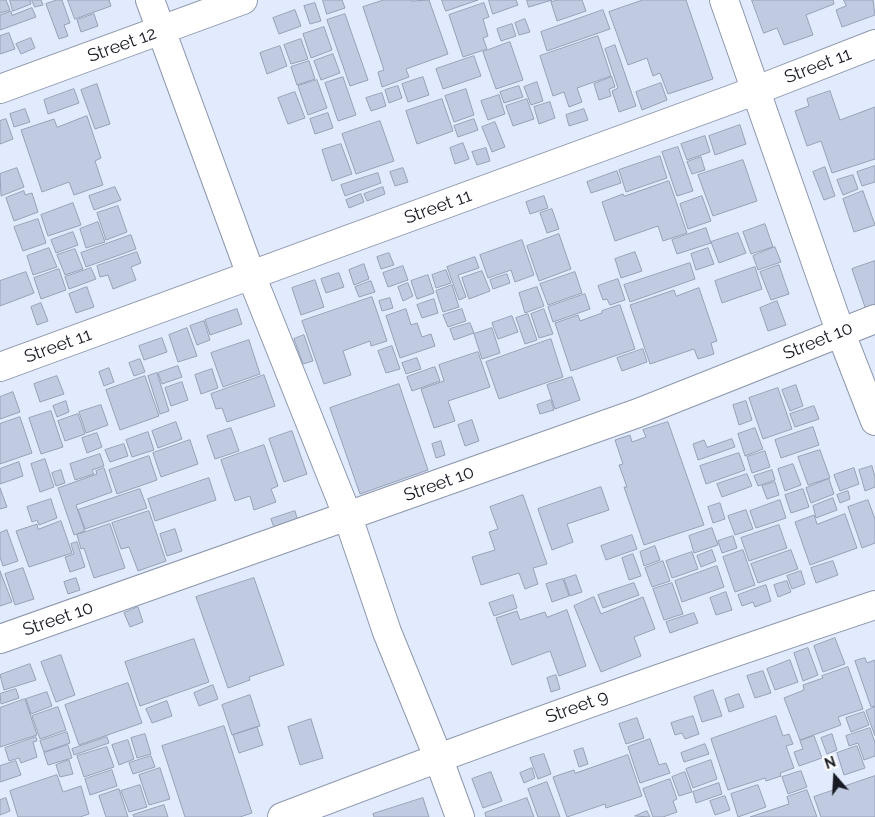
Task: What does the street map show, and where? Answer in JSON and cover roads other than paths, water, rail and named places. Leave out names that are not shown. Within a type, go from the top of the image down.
[{"type":"street","points":[[150,0],[252,275],[348,517],[387,632],[438,757],[460,817]]},
{"type":"street","name":"Street 12","points":[[0,89],[243,0]]},
{"type":"street","points":[[724,0],[840,331],[875,421]]},
{"type":"street","name":"Street 11","points":[[0,367],[757,90],[875,44]]},
{"type":"street","name":"Street 10","points":[[0,639],[638,413],[875,318]]},
{"type":"street","name":"Street 9","points":[[282,817],[438,757],[723,655],[875,605]]}]
